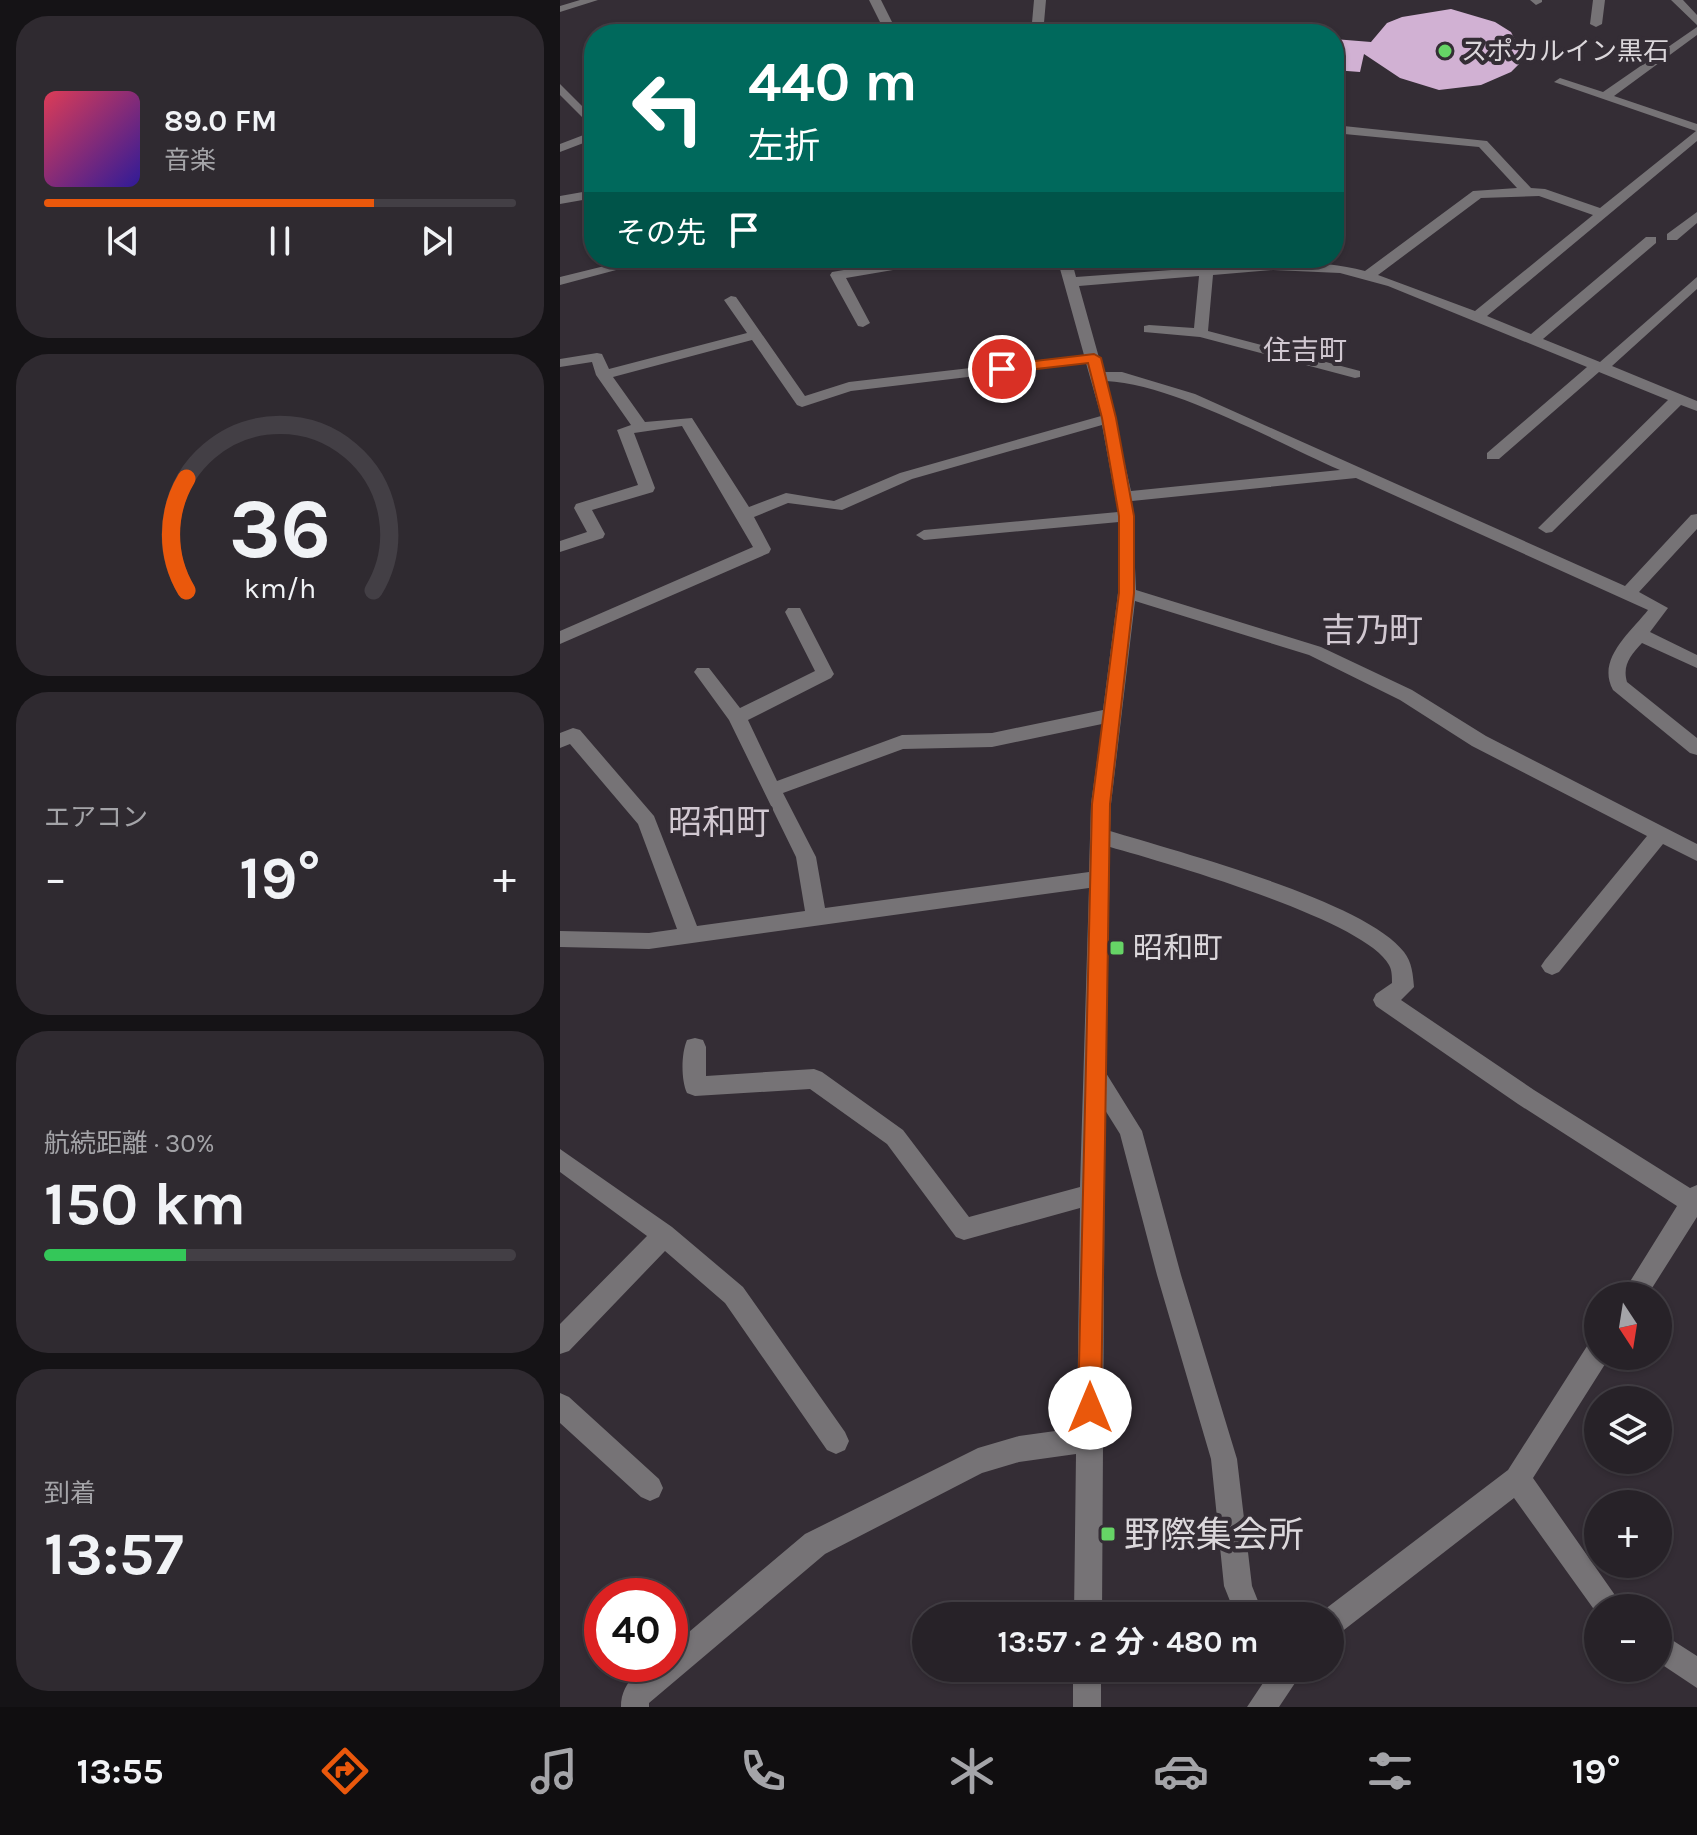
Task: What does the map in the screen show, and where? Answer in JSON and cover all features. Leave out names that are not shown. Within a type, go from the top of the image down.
[{"type":"street","points":[[560,9],[592,0]]},
{"type":"street","points":[[875,0],[887,24]]},
{"type":"street","points":[[1038,24],[1040,0]]},
{"type":"street","points":[[1596,24],[1599,0]]},
{"type":"street","points":[[1677,0],[1697,22]]},
{"type":"street","points":[[1605,97],[1697,30]]},
{"type":"street","points":[[1560,82],[1697,128]]},
{"type":"street","points":[[560,88],[584,114]]},
{"type":"street","points":[[1344,130],[1483,144],[1527,192]]},
{"type":"street","points":[[1477,317],[1697,135]]},
{"type":"street","points":[[560,148],[584,139]]},
{"type":"street","points":[[1369,275],[1478,194],[1540,192],[1604,214]]},
{"type":"street","points":[[560,200],[584,196]]},
{"type":"street","points":[[1672,237],[1697,216]]},
{"type":"street","points":[[1533,340],[1651,240]]},
{"type":"street","points":[[560,281],[605,268]]},
{"type":"street","points":[[863,323],[837,275],[879,268]]},
{"type":"street","points":[[1067,268],[1109,418],[1125,506],[1127,593],[1111,715],[1098,879],[1088,1602]]},
{"type":"street","points":[[1072,282],[1183,268]]},
{"type":"street","points":[[1201,333],[1207,268]]},
{"type":"street","points":[[1328,268],[1369,275],[1697,406]]},
{"type":"street","points":[[1493,456],[1697,281]]},
{"type":"street","points":[[731,300],[802,402],[849,387],[1097,367],[1190,397],[1659,608],[1615,665],[1614,676],[1619,685],[1697,748]]},
{"type":"street","points":[[1149,329],[1201,333],[1355,374]]},
{"type":"street","points":[[604,375],[755,335]]},
{"type":"street","points":[[560,363],[597,357],[604,375],[640,427]]},
{"type":"street","points":[[1546,528],[1678,399]]},
{"type":"street","points":[[745,515],[786,498],[836,506],[906,476],[1109,418]]},
{"type":"street","points":[[560,547],[597,534],[582,508],[647,488],[625,430],[687,421],[763,549],[560,638]]},
{"type":"street","points":[[924,535],[1356,474]]},
{"type":"street","points":[[1627,594],[1697,519]]},
{"type":"street","points":[[1127,593],[1315,651],[1406,695],[1479,741],[1697,853]]},
{"type":"street","points":[[737,717],[825,674],[794,612]]},
{"type":"street","points":[[1639,634],[1697,662]]},
{"type":"street","points":[[703,672],[737,717],[806,857],[817,919]]},
{"type":"street","points":[[772,790],[902,742],[992,740],[1111,715]]},
{"type":"street","points":[[560,741],[573,735],[647,821],[690,936]]},
{"type":"street","points":[[1552,966],[1660,834]]},
{"type":"street","points":[[1100,836],[1285,896],[1375,938],[1396,957],[1403,972],[1403,987],[1384,1000],[1526,1097],[1695,1199],[1642,1282]]},
{"type":"street","points":[[561,942],[649,941],[1098,879]]},
{"type":"street","points":[[695,1047],[695,1086],[814,1079],[895,1137],[964,1229],[1092,1194]]},
{"type":"street","points":[[1094,1073],[1131,1131],[1169,1275],[1224,1459],[1238,1586],[1244,1602]]},
{"type":"street","points":[[560,1159],[664,1235],[734,1295],[836,1441]]},
{"type":"street","points":[[560,1342],[664,1235]]},
{"type":"street","points":[[1344,1612],[1517,1479],[1587,1370]]},
{"type":"street","points":[[560,1406],[650,1488]]},
{"type":"street","points":[[635,1707],[635,1696],[815,1544],[978,1461],[1019,1449],[1089,1439]]},
{"type":"street","points":[[1517,1479],[1600,1594]]},
{"type":"street","points":[[1672,1655],[1697,1674]]},
{"type":"street","points":[[1087,1682],[1087,1707]]},
{"type":"building","points":[[1451,9],[1495,22],[1511,32],[1522,54],[1520,63],[1511,72],[1481,85],[1439,90],[1400,78],[1364,54],[1360,72],[1344,71],[1344,40],[1371,42],[1387,23],[1402,17]]},
{"type":"place","name":"スポカルイン黒石","points":[[1445,51]]},
{"type":"place","name":"昭和町","points":[[1117,948]]},
{"type":"place","name":"野際集会所","points":[[1108,1534]]},
{"type":"district","name":"住吉町","points":[[1305,350]]},
{"type":"district","name":"吉乃町","points":[[1372,630]]},
{"type":"district","name":"昭和町","points":[[719,822]]},
{"type":"route","points":[[1002,369],[1094,358],[1109,418],[1127,516],[1127,593],[1101,804],[1090,1408]]}]
